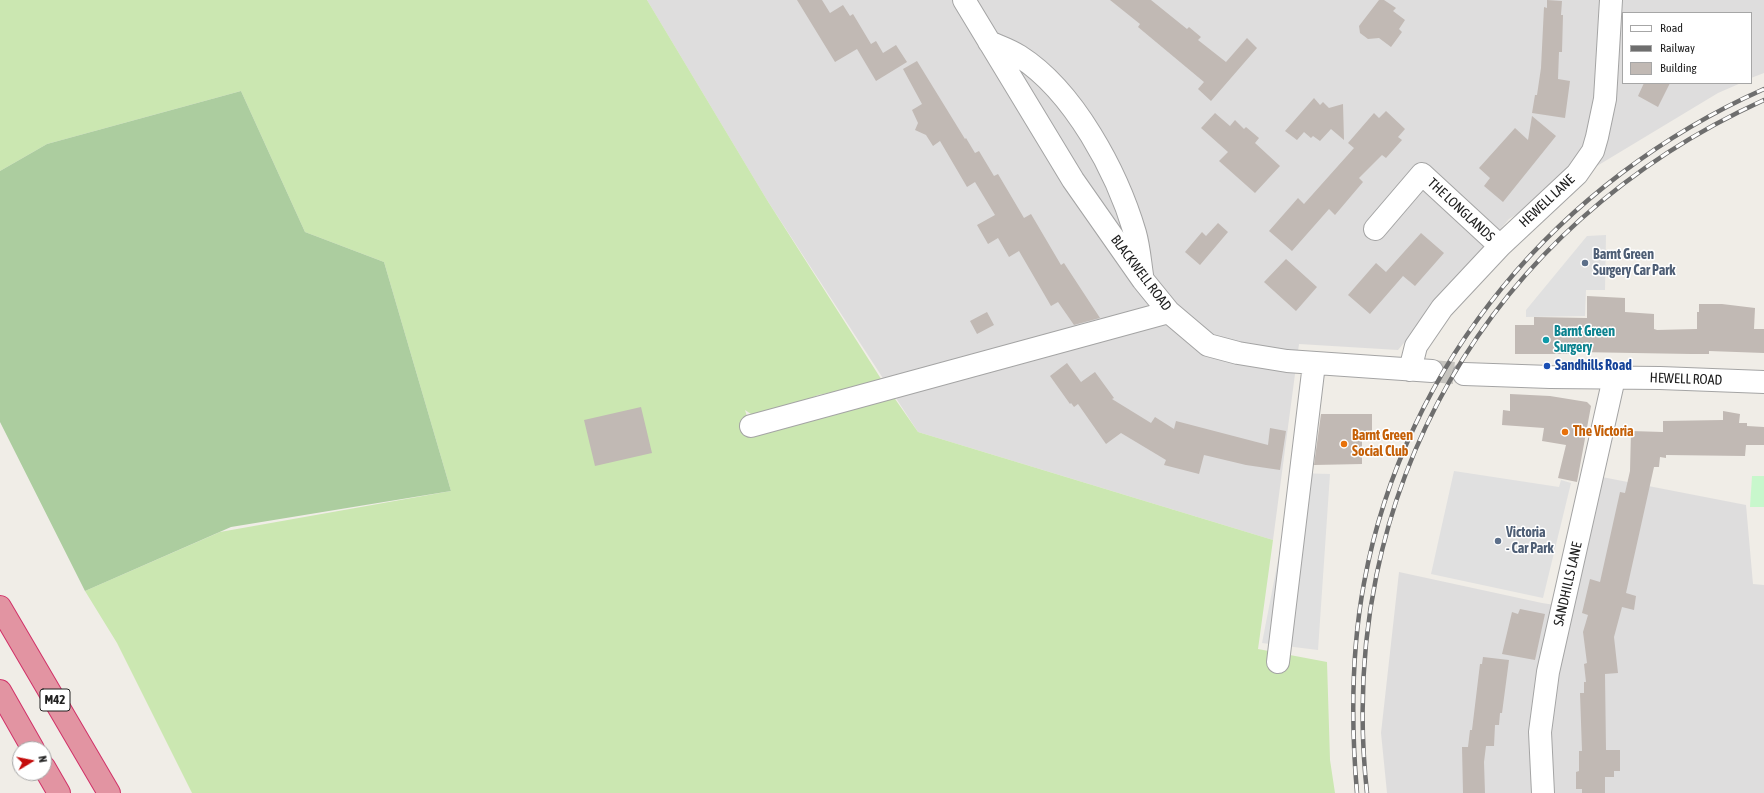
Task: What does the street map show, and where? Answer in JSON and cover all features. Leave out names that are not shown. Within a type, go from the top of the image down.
[{"type":"highway","name":"M42","points":[[0,608],[109,793]]},
{"type":"highway","points":[[0,691],[28,741]]},
{"type":"highway","points":[[52,781],[59,793]]},
{"type":"street","name":"BLACKWELL ROAD","points":[[964,0],[1073,180],[1143,280],[1169,312],[1208,345],[1238,353],[1314,364],[1432,372]]},
{"type":"street","name":"HEWELL LANE","points":[[1410,370],[1416,346],[1442,308],[1500,246],[1577,174],[1593,151],[1605,99],[1611,0]]},
{"type":"street","points":[[989,42],[1019,56],[1052,83],[1075,111],[1101,152],[1120,193],[1135,234],[1143,280]]},
{"type":"street","name":"THE LONGLANDS","points":[[1375,229],[1422,174],[1500,246]]},
{"type":"street","points":[[750,426],[1169,312]]},
{"type":"street","points":[[1278,662],[1314,364]]},
{"type":"street","name":"HEWELL ROAD","points":[[1464,374],[1660,378],[1764,382]]},
{"type":"street","name":"SANDHILLS LANE","points":[[1543,793],[1540,732],[1548,672],[1614,378]]},
{"type":"shaded area","points":[[647,0],[1764,0],[1764,73],[1752,78],[1752,12],[1622,12],[1622,84],[1739,84],[1718,93],[1509,219],[1398,350],[1299,344],[1273,540],[918,432],[767,200]]},
{"type":"shaded area","name":"Barnt Green Surgery Car Park","points":[[1606,235],[1605,290],[1586,290],[1585,316],[1526,317],[1526,310],[1587,236]]},
{"type":"shaded area","name":"Victoria - Car Park","points":[[1454,471],[1559,487],[1561,480],[1571,483],[1543,598],[1431,574]]},
{"type":"shaded area","points":[[1295,473],[1330,474],[1318,650],[1262,643]]},
{"type":"shaded area","points":[[1602,477],[1746,505],[1753,584],[1764,585],[1764,793],[1387,793],[1381,733],[1399,572],[1542,603],[1574,608]]},
{"type":"green space","points":[[0,0],[647,0],[767,200],[883,382],[818,395],[760,420],[745,410],[750,426],[893,396],[918,432],[1273,540],[1258,649],[1327,662],[1330,760],[1335,793],[192,793],[117,643],[85,591],[220,532],[451,491],[384,262],[305,232],[241,91],[47,144],[0,171]]},
{"type":"green space","points":[[241,91],[305,232],[384,262],[451,491],[231,527],[85,591],[0,422],[0,171],[47,144]]},
{"type":"green space","points":[[1752,476],[1764,476],[1764,507],[1750,507]]},
{"type":"building","points":[[797,0],[822,0],[830,13],[843,5],[850,16],[853,14],[871,44],[876,41],[883,53],[896,45],[907,62],[876,81],[857,49],[835,62]]},
{"type":"building","points":[[1110,0],[1151,0],[1187,29],[1189,27],[1201,37],[1198,40],[1226,62],[1247,38],[1257,48],[1211,101],[1198,89],[1204,82],[1138,27],[1140,24]]},
{"type":"building","points":[[1379,0],[1384,0],[1396,8],[1393,11],[1405,20],[1399,29],[1402,32],[1391,47],[1379,38],[1368,39],[1360,33],[1359,26]]},
{"type":"building","points":[[1547,0],[1562,1],[1562,52],[1559,52],[1558,79],[1570,81],[1565,118],[1532,113],[1535,95],[1537,95],[1541,68],[1544,7],[1547,8]]},
{"type":"building","points":[[917,61],[965,139],[966,138],[975,153],[979,151],[994,176],[998,174],[1024,218],[1031,214],[1061,265],[1064,263],[1100,318],[1074,325],[1058,302],[1051,306],[1019,251],[1009,257],[998,238],[988,244],[977,225],[995,215],[975,182],[967,187],[940,141],[933,146],[926,135],[915,130],[918,123],[912,110],[922,104],[903,69]]},
{"type":"building","points":[[1644,84],[1670,84],[1658,107],[1638,96]]},
{"type":"building","points":[[1314,98],[1320,105],[1323,102],[1329,108],[1343,104],[1344,140],[1331,129],[1320,141],[1313,136],[1311,138],[1304,132],[1297,140],[1285,131]]},
{"type":"building","points":[[1386,111],[1405,129],[1398,137],[1402,140],[1386,158],[1382,155],[1359,178],[1363,182],[1335,215],[1329,209],[1292,251],[1269,231],[1298,198],[1304,204],[1354,148],[1348,143],[1374,113],[1379,118]]},
{"type":"building","points":[[1215,113],[1230,126],[1235,120],[1244,129],[1246,127],[1259,138],[1255,143],[1280,166],[1255,193],[1219,161],[1228,152],[1201,128]]},
{"type":"building","points":[[1532,116],[1556,136],[1503,202],[1484,186],[1490,178],[1479,168],[1515,128],[1528,140]]},
{"type":"building","points":[[1218,223],[1228,232],[1200,265],[1185,252],[1202,232],[1206,236]]},
{"type":"building","points":[[1421,233],[1444,253],[1415,286],[1403,276],[1370,314],[1348,295],[1376,263],[1386,272]]},
{"type":"building","points":[[1286,259],[1317,287],[1296,311],[1264,282]]},
{"type":"building","points":[[1587,296],[1625,298],[1625,312],[1654,314],[1654,329],[1657,330],[1697,329],[1697,312],[1699,312],[1699,304],[1722,304],[1755,308],[1754,329],[1764,329],[1764,353],[1709,351],[1709,354],[1577,352],[1577,354],[1515,354],[1515,325],[1534,325],[1534,317],[1587,318]]},
{"type":"building","points":[[987,312],[994,325],[977,334],[970,321]]},
{"type":"building","points":[[1067,363],[1081,382],[1095,372],[1114,398],[1112,399],[1151,423],[1155,417],[1174,429],[1176,421],[1268,445],[1270,428],[1286,431],[1280,470],[1246,465],[1204,455],[1199,474],[1164,465],[1166,460],[1121,433],[1106,444],[1078,404],[1074,407],[1071,403],[1070,404],[1050,376]]},
{"type":"building","name":"The Victoria","points":[[1510,394],[1550,396],[1587,402],[1591,406],[1577,482],[1558,478],[1566,445],[1542,441],[1544,428],[1502,425],[1503,410],[1510,411]]},
{"type":"building","points":[[641,407],[652,453],[595,466],[584,420]]},
{"type":"building","points":[[1723,411],[1740,414],[1739,423],[1747,423],[1747,426],[1764,427],[1764,445],[1746,445],[1745,456],[1666,455],[1666,458],[1660,457],[1659,467],[1654,467],[1626,593],[1636,596],[1634,610],[1622,607],[1614,637],[1618,673],[1605,674],[1606,750],[1620,750],[1620,771],[1614,771],[1614,777],[1605,777],[1605,793],[1582,793],[1582,789],[1576,789],[1576,772],[1579,771],[1579,751],[1582,751],[1580,693],[1584,693],[1584,682],[1586,682],[1584,664],[1587,663],[1583,632],[1588,615],[1582,613],[1590,579],[1600,582],[1620,492],[1625,493],[1630,471],[1631,431],[1663,432],[1663,421],[1723,420]]},
{"type":"building","points":[[1321,414],[1372,414],[1372,434],[1362,434],[1362,464],[1314,465]]},
{"type":"building","points":[[1520,609],[1545,614],[1535,660],[1502,654],[1512,612],[1518,614]]},
{"type":"building","points":[[1483,657],[1509,660],[1502,713],[1500,713],[1499,725],[1495,725],[1494,746],[1486,746],[1484,762],[1485,793],[1463,793],[1462,747],[1468,747],[1470,730],[1472,730],[1480,664],[1482,664]]},
{"type":"tunnel","points":[[1432,371],[1464,374]]},
{"type":"railway","points":[[1357,793],[1353,688],[1354,662],[1364,583],[1385,502],[1415,425],[1455,353],[1503,287],[1559,227],[1621,173],[1690,127],[1764,89]]},
{"type":"railway","points":[[1367,793],[1363,682],[1376,575],[1406,474],[1450,380],[1509,295],[1581,219],[1667,153],[1764,100]]},
{"type":"place","name":"Barnt Green Surgery Car Park","points":[[1585,263]]},
{"type":"place","name":"Barnt Green Surgery","points":[[1546,340]]},
{"type":"place","name":"Sandhills Road","points":[[1547,366]]},
{"type":"place","name":"The Victoria","points":[[1565,432]]},
{"type":"place","name":"Barnt Green Social Club","points":[[1344,444]]},
{"type":"place","name":"Victoria - Car Park","points":[[1498,541]]}]
